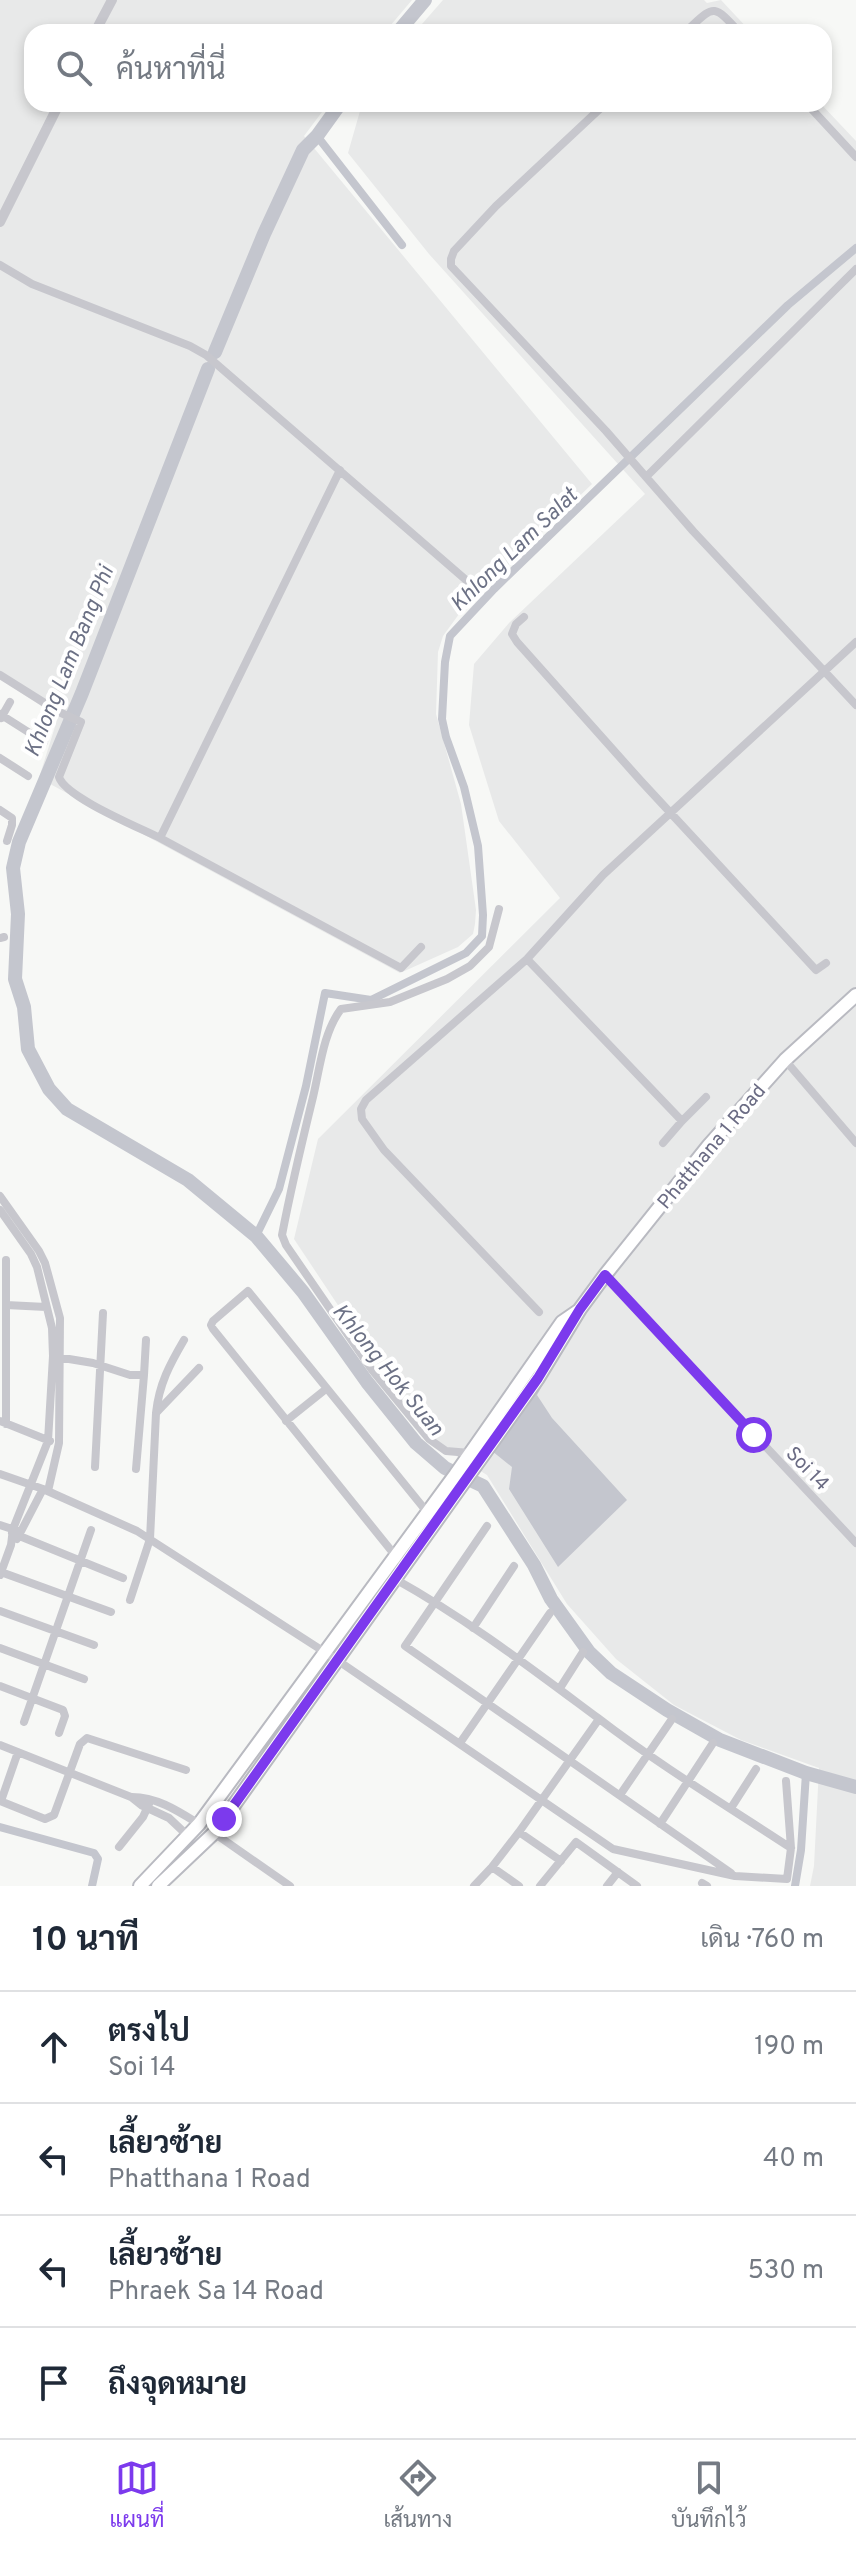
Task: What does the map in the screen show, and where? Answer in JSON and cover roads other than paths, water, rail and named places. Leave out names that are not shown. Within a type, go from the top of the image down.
[{"type":"main road","name":"Phatthana 1 Road","points":[[451,1490],[471,1458],[538,1378],[580,1309],[605,1275],[709,1145],[785,1060],[856,995]]},
{"type":"main road","points":[[158,1886],[214,1833],[395,1579],[400,1561],[427,1512],[451,1490]]},
{"type":"main road","points":[[140,1886],[199,1824],[324,1653],[400,1561],[451,1490]]},
{"type":"main road","points":[[209,1809],[224,1819]]},
{"type":"main road","points":[[187,1835],[201,1845]]},
{"type":"street","points":[[99,24],[112,0]]},
{"type":"street","points":[[694,24],[713,10],[720,12],[731,24]]},
{"type":"street","points":[[0,222],[55,112]]},
{"type":"street","points":[[596,112],[496,206],[454,251],[451,266],[856,705]]},
{"type":"street","points":[[814,112],[856,157]]},
{"type":"street","points":[[0,265],[32,284],[190,346],[226,372],[473,586]]},
{"type":"street","points":[[647,476],[856,269]]},
{"type":"street","points":[[160,838],[340,470]]},
{"type":"street","points":[[524,617],[513,629],[512,634],[517,642],[813,974],[826,963]]},
{"type":"street","points":[[539,1312],[386,1152],[362,1119],[361,1109],[366,1100],[527,959],[603,875],[856,642]]},
{"type":"street","points":[[0,675],[81,722],[59,777],[61,786],[401,968],[421,947]]},
{"type":"street","points":[[10,702],[1,717],[44,742]]},
{"type":"street","points":[[0,758],[28,776]]},
{"type":"street","points":[[0,810],[12,818],[7,841]]},
{"type":"street","points":[[471,1458],[446,1451],[429,1439],[403,1410],[372,1370],[282,1235],[323,1053],[334,1019],[341,1009],[390,1002],[447,979],[470,966],[489,947],[499,909]]},
{"type":"street","points":[[527,959],[682,1121]]},
{"type":"street","points":[[785,1060],[856,1143]]},
{"type":"street","points":[[663,1143],[706,1097]]},
{"type":"street","points":[[0,1196],[37,1267],[52,1328],[57,1357],[59,1443],[45,1490],[17,1533],[1,1568],[111,1612]]},
{"type":"street","points":[[0,1210],[15,1222],[45,1263],[60,1318],[48,1441],[17,1533]]},
{"type":"street","points":[[6,1260],[3,1422],[59,1443]]},
{"type":"street","name":"Soi 14","points":[[605,1275],[856,1543]]},
{"type":"street","points":[[400,1561],[211,1325],[245,1291],[427,1512]]},
{"type":"street","points":[[6,1305],[46,1307]]},
{"type":"street","points":[[95,1467],[103,1313]]},
{"type":"street","points":[[136,1469],[146,1340]]},
{"type":"street","points":[[130,1600],[150,1539],[158,1392],[166,1370],[184,1340]]},
{"type":"street","points":[[57,1357],[130,1375],[144,1375]]},
{"type":"street","points":[[156,1413],[199,1368]]},
{"type":"street","points":[[286,1421],[326,1389]]},
{"type":"street","points":[[0,1474],[109,1516],[150,1539],[337,1660],[613,1849],[735,1876],[787,1879],[791,1848],[786,1781]]},
{"type":"street","points":[[0,1525],[123,1578]]},
{"type":"street","points":[[487,1526],[405,1646],[735,1876]]},
{"type":"street","points":[[24,1722],[91,1530]]},
{"type":"street","points":[[473,1628],[514,1566]]},
{"type":"street","points":[[395,1579],[435,1601],[648,1754],[791,1848]]},
{"type":"street","points":[[0,1611],[94,1645]]},
{"type":"street","points":[[460,1743],[550,1613]]},
{"type":"street","points":[[0,1648],[84,1679]]},
{"type":"street","points":[[560,1688],[583,1652]]},
{"type":"street","points":[[0,1686],[63,1710],[65,1716],[59,1733]]},
{"type":"street","points":[[474,1886],[519,1832],[599,1719]]},
{"type":"street","points":[[620,1795],[672,1719]]},
{"type":"street","points":[[18,1752],[0,1801],[45,1819],[57,1809],[80,1744],[87,1738],[186,1770]]},
{"type":"street","points":[[660,1824],[713,1743]]},
{"type":"street","points":[[0,1745],[150,1804],[172,1808],[199,1824]]},
{"type":"street","points":[[731,1808],[756,1769]]},
{"type":"street","points":[[150,1804],[187,1835]]},
{"type":"street","points":[[119,1847],[150,1804]]},
{"type":"street","points":[[519,1832],[561,1861]]},
{"type":"street","points":[[214,1833],[290,1886]]},
{"type":"street","points":[[540,1886],[576,1842],[637,1886]]},
{"type":"street","points":[[492,1867],[519,1886]]},
{"type":"street","points":[[607,1886],[618,1872]]},
{"type":"waterway","name":"Khlong Lam Bang Phi","points":[[405,24],[425,0]]},
{"type":"waterway","name":"Khlong Lam Bang Phi","points":[[215,352],[303,150],[334,112]]},
{"type":"waterway","points":[[317,136],[402,245]]},
{"type":"waterway","name":"Khlong Lam Salat","points":[[256,1236],[279,1189],[306,1086],[325,993],[371,1000],[466,953],[482,936],[478,846],[464,787],[442,719],[445,662],[450,636],[494,589],[788,305],[856,248]]},
{"type":"waterway","name":"Khlong Hok Suan","points":[[208,369],[82,693],[19,842],[13,868],[18,914],[15,979],[24,1007],[28,1049],[49,1089],[67,1109],[188,1180],[256,1236],[303,1292],[367,1382],[416,1443],[445,1468],[483,1486],[534,1565],[551,1599],[589,1652],[611,1673],[720,1740],[806,1773],[856,1787]]},
{"type":"waterway","points":[[795,1886],[801,1850],[806,1773]]},
{"type":"waterway","points":[[0,1827],[94,1853],[98,1859],[92,1886]]}]
